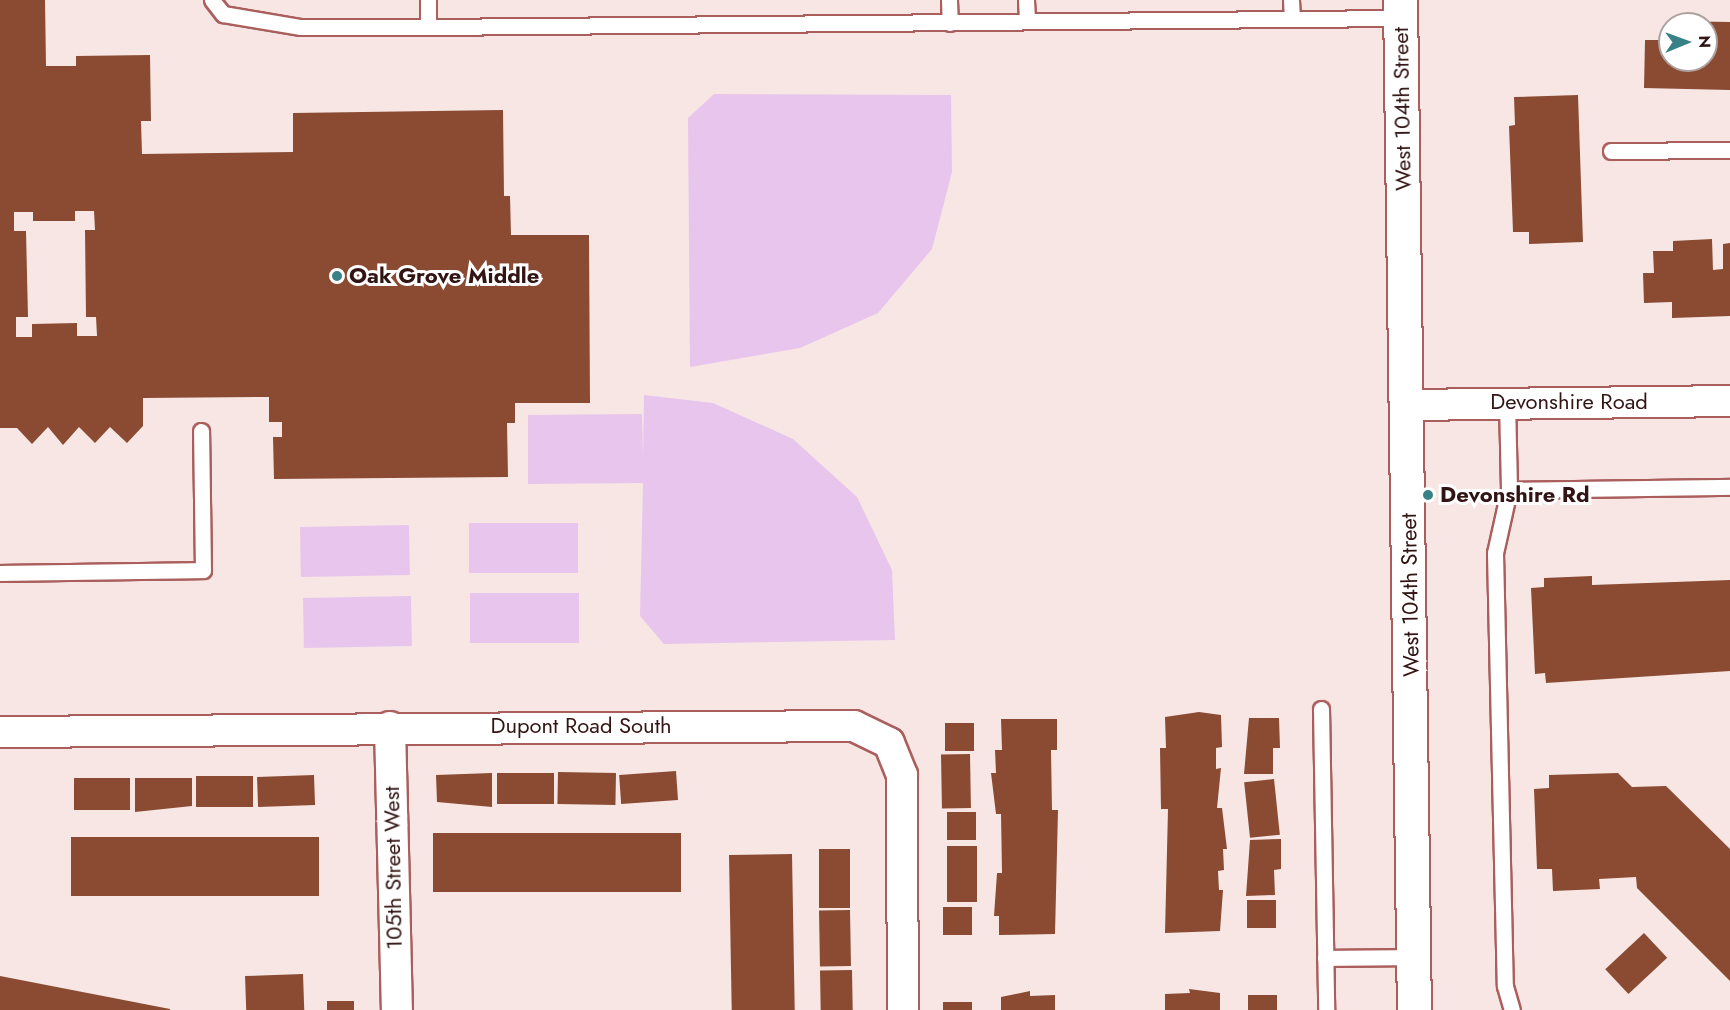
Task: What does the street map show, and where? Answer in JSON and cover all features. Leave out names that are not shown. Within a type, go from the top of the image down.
[{"type":"street","name":"West 104th Street","points":[[1400,9],[1408,405],[1413,1010]]},
{"type":"street","name":"Devonshire Road","points":[[1408,405],[1507,401],[1730,401]]},
{"type":"street","name":"Dupont Road South","points":[[0,732],[390,727],[854,726],[889,743],[902,776],[903,1010]]},
{"type":"street","name":"105th Street West","points":[[390,727],[397,1010]]},
{"type":"lane","points":[[212,0],[223,14],[301,27],[1292,19],[1400,9]]},
{"type":"lane","points":[[428,0],[428,27]]},
{"type":"lane","points":[[949,0],[950,23]]},
{"type":"lane","points":[[1026,0],[1027,21]]},
{"type":"lane","points":[[1291,0],[1292,19]]},
{"type":"lane","points":[[1611,151],[1730,150]]},
{"type":"lane","points":[[1507,401],[1509,490],[1495,553],[1505,986],[1512,1010]]},
{"type":"lane","points":[[0,573],[203,570],[201,431]]},
{"type":"lane","points":[[1509,490],[1730,487]]},
{"type":"lane","points":[[1321,709],[1326,1010]]},
{"type":"lane","points":[[1325,958],[1414,957]]},
{"type":"shaded area","points":[[714,94],[951,95],[952,172],[932,249],[878,313],[800,348],[690,367],[688,118]]},
{"type":"shaded area","points":[[644,395],[713,403],[793,439],[857,497],[892,570],[895,640],[664,644],[640,616],[643,483],[528,484],[528,415],[642,414],[643,458]]},
{"type":"shaded area","points":[[469,523],[578,523],[578,573],[469,573]]},
{"type":"shaded area","points":[[409,525],[410,575],[301,577],[300,527]]},
{"type":"shaded area","points":[[470,593],[579,593],[579,643],[470,643]]},
{"type":"shaded area","points":[[411,596],[412,646],[304,648],[303,598]]},
{"type":"building","name":"Oak Grove Middle","points":[[0,0],[45,0],[46,66],[76,66],[76,56],[150,55],[151,121],[141,121],[142,154],[293,152],[293,113],[503,110],[504,196],[510,196],[511,235],[589,235],[590,403],[515,403],[515,423],[507,423],[508,477],[274,479],[273,437],[282,437],[282,422],[269,422],[269,397],[143,398],[143,426],[127,443],[110,427],[95,443],[79,427],[63,445],[48,427],[32,444],[17,428],[0,428]],"holes":[[[75,211],[94,211],[95,230],[85,230],[86,317],[96,317],[97,336],[77,336],[77,323],[32,324],[32,337],[16,337],[16,317],[28,317],[26,231],[14,231],[14,212],[33,212],[33,221],[75,221]]]},
{"type":"building","points":[[1718,22],[1730,22],[1730,90],[1644,88],[1645,40],[1658,40],[1658,72],[1718,72]]},
{"type":"building","points":[[1578,95],[1583,242],[1529,244],[1529,232],[1513,232],[1509,126],[1515,125],[1514,97]]},
{"type":"building","points":[[1712,239],[1713,270],[1723,269],[1723,244],[1730,243],[1730,316],[1672,318],[1672,302],[1644,303],[1643,273],[1654,273],[1653,251],[1673,251],[1673,241]]},
{"type":"building","points":[[1592,576],[1592,585],[1730,580],[1730,671],[1546,683],[1545,673],[1535,674],[1531,588],[1544,587],[1544,578]]},
{"type":"building","points":[[1199,712],[1221,715],[1222,747],[1216,748],[1216,769],[1221,768],[1217,808],[1222,808],[1227,849],[1223,849],[1224,870],[1218,871],[1219,890],[1223,890],[1220,931],[1165,933],[1168,809],[1161,809],[1160,748],[1166,748],[1165,717]]},
{"type":"building","points":[[1249,718],[1279,718],[1280,748],[1273,748],[1273,774],[1244,774]]},
{"type":"building","points":[[1001,719],[1057,719],[1057,750],[1051,750],[1052,810],[1058,810],[1055,934],[999,935],[999,916],[994,916],[997,873],[1002,873],[1001,814],[996,814],[991,773],[996,773],[995,750],[1002,750]]},
{"type":"building","points":[[945,723],[974,723],[974,751],[945,751]]},
{"type":"building","points":[[970,754],[971,808],[942,808],[941,755]]},
{"type":"building","points":[[676,771],[678,800],[621,804],[619,775]]},
{"type":"building","points":[[558,772],[616,773],[615,805],[557,804]]},
{"type":"building","points":[[492,773],[492,807],[437,802],[436,775]]},
{"type":"building","points":[[497,773],[554,773],[554,804],[497,804]]},
{"type":"building","points":[[1618,773],[1632,787],[1666,786],[1730,849],[1730,981],[1637,888],[1636,877],[1599,879],[1600,889],[1553,891],[1552,869],[1537,869],[1534,789],[1549,788],[1549,775]]},
{"type":"building","points":[[314,775],[315,805],[258,807],[257,777]]},
{"type":"building","points":[[196,776],[253,776],[253,807],[196,807]]},
{"type":"building","points":[[74,778],[130,778],[130,810],[74,810]]},
{"type":"building","points":[[135,778],[192,778],[192,806],[135,812]]},
{"type":"building","points":[[1274,779],[1280,835],[1250,838],[1244,782]]},
{"type":"building","points":[[947,812],[976,812],[976,840],[947,840]]},
{"type":"building","points":[[433,833],[681,833],[681,892],[433,892]]},
{"type":"building","points":[[71,837],[319,837],[319,896],[71,896]]},
{"type":"building","points":[[1281,839],[1281,869],[1274,870],[1275,895],[1246,896],[1250,840]]},
{"type":"building","points":[[947,846],[977,846],[977,902],[947,902]]},
{"type":"building","points":[[819,849],[850,849],[850,908],[819,908]]},
{"type":"building","points":[[792,854],[795,1010],[732,1010],[729,855]]},
{"type":"building","points":[[1247,900],[1276,900],[1276,928],[1247,928]]},
{"type":"building","points":[[943,907],[972,907],[972,935],[943,935]]},
{"type":"building","points":[[850,910],[851,966],[820,967],[819,911]]},
{"type":"building","points":[[1644,933],[1667,958],[1628,994],[1605,969]]},
{"type":"building","points":[[852,970],[853,1010],[821,1010],[820,971]]},
{"type":"building","points":[[303,974],[304,1010],[246,1010],[245,976]]},
{"type":"building","points":[[0,976],[170,1009],[170,1010],[0,1010]]},
{"type":"building","points":[[1189,989],[1220,993],[1220,1010],[1165,1010],[1165,994],[1190,993]]},
{"type":"building","points":[[1030,991],[1030,996],[1055,995],[1055,1010],[1001,1010],[1001,997]]},
{"type":"building","points":[[1248,995],[1277,995],[1277,1010],[1248,1010]]},
{"type":"building","points":[[327,1001],[354,1001],[354,1010],[327,1010]]},
{"type":"building","points":[[943,1002],[972,1002],[972,1010],[943,1010]]},
{"type":"place","name":"Oak Grove Middle","points":[[337,276]]},
{"type":"place","name":"Devonshire Rd","points":[[1428,495]]}]
